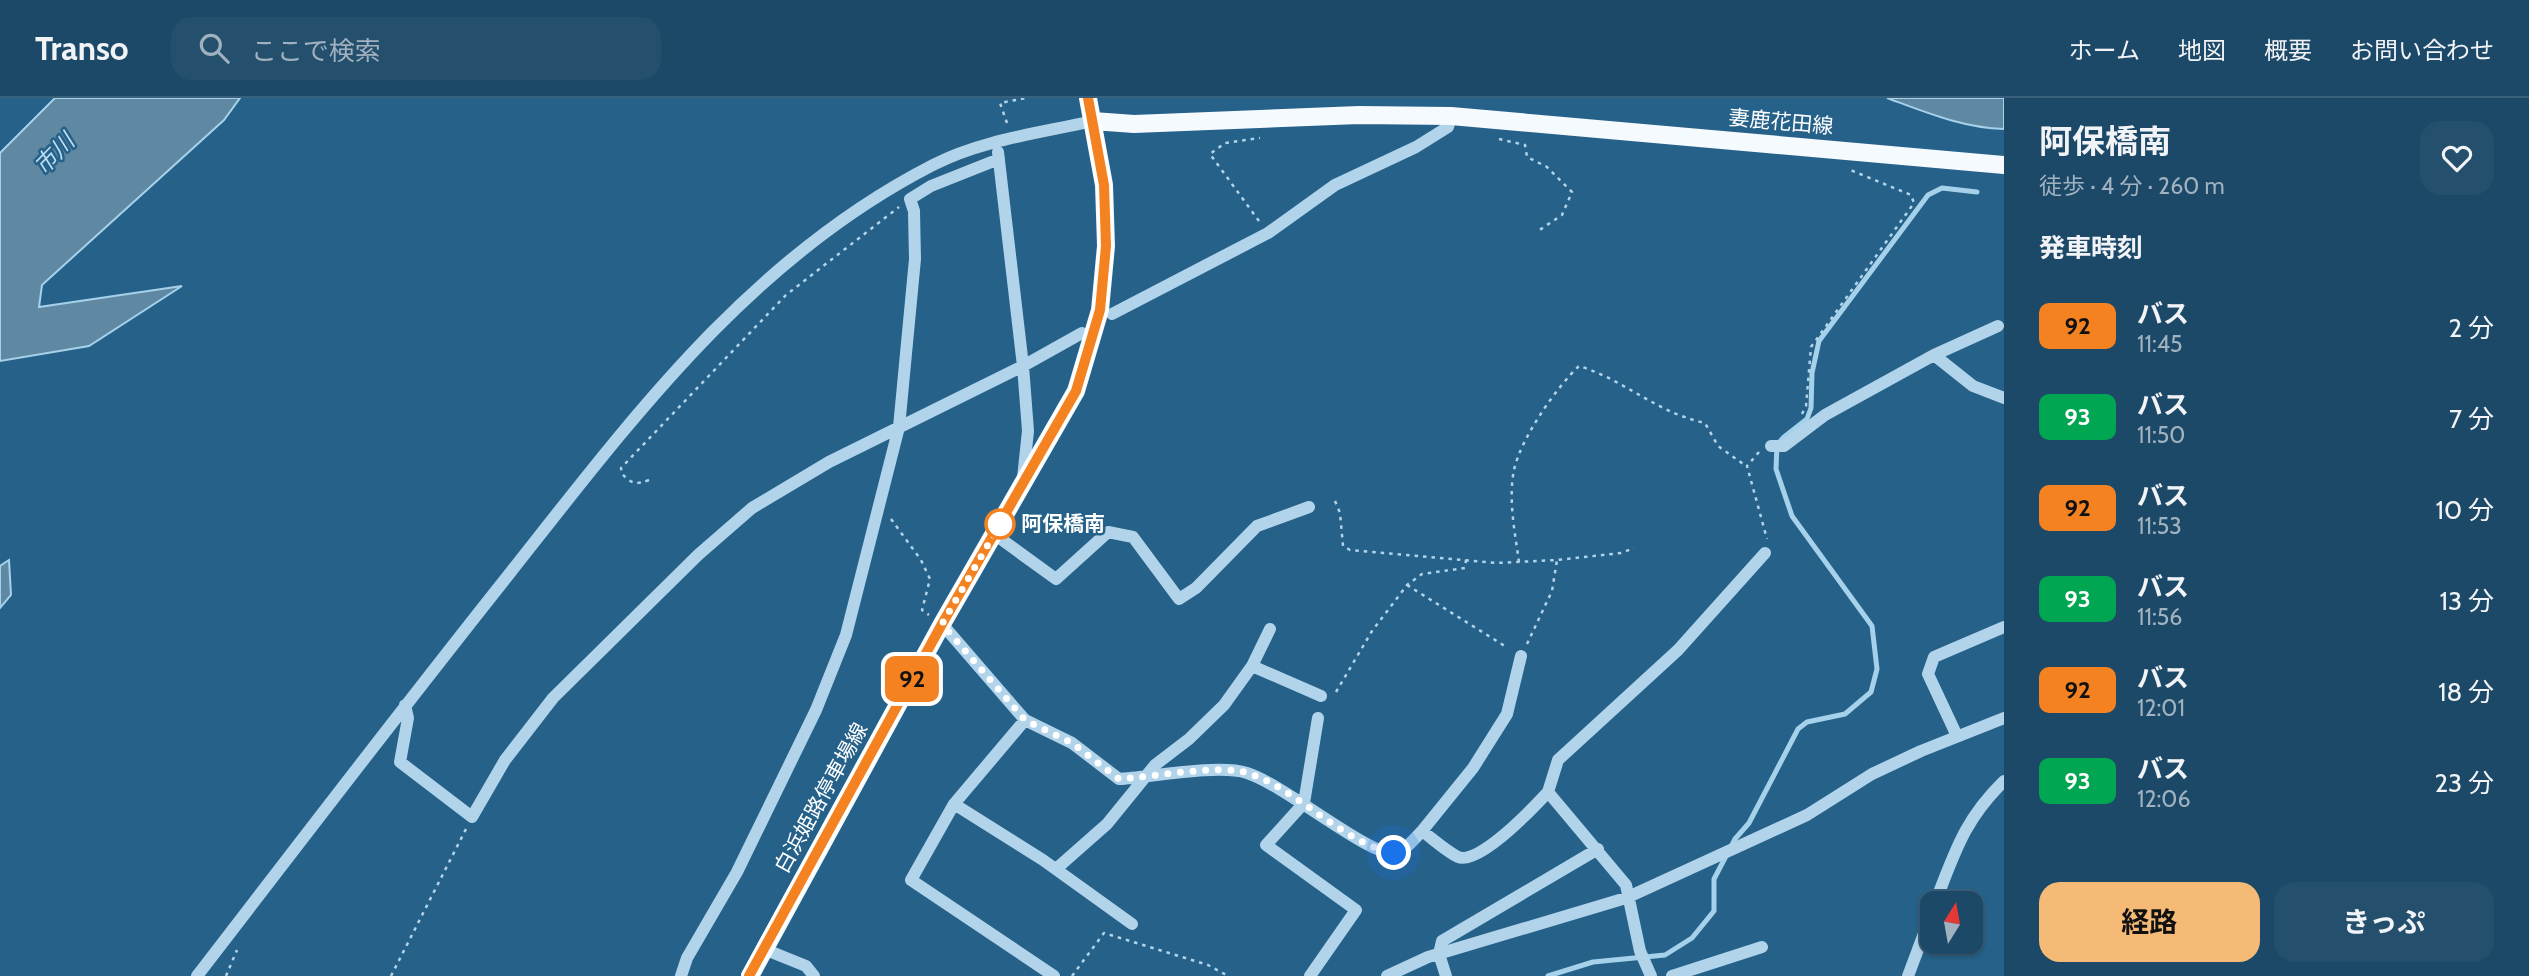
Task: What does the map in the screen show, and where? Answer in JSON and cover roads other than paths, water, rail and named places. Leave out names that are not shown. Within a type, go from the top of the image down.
[{"type":"main road","name":"妻鹿花田線","points":[[1090,110],[1134,124],[1359,115],[1451,116],[2004,165]]},
{"type":"main road","name":"白浜姫路停車場線","points":[[750,976],[942,624],[1076,391],[1100,310],[1106,246],[1105,197],[1090,110]]},
{"type":"street","points":[[197,976],[405,705],[642,405],[740,302],[855,209],[935,164],[972,148],[1012,140],[1090,110]]},
{"type":"street","points":[[1112,314],[1268,233],[1335,185],[1427,141],[1448,127],[1451,116]]},
{"type":"street","points":[[997,144],[1028,431],[1022,485]]},
{"type":"street","points":[[681,976],[687,958],[737,872],[816,710],[846,635],[899,427],[915,259],[914,211],[910,199],[931,186],[999,159]]},
{"type":"street","points":[[1777,446],[1825,415],[1934,355],[1998,326]]},
{"type":"street","points":[[405,705],[408,718],[400,762],[472,817],[505,760],[553,698],[698,555],[752,508],[829,462],[1023,366],[1082,333]]},
{"type":"street","points":[[1934,355],[1973,386],[2004,398]]},
{"type":"street","points":[[994,534],[1056,579],[1108,532],[1133,537],[1179,599],[1196,588],[1257,526],[1309,507]]},
{"type":"street","points":[[1422,831],[1460,858],[1470,858],[1513,828],[1548,792],[1558,760],[1678,650],[1765,553]]},
{"type":"street","points":[[942,624],[1025,720],[1072,743],[1119,779],[1210,771],[1245,772],[1304,803],[1376,850],[1394,853],[1404,849],[1422,831],[1473,768],[1507,714],[1521,656]]},
{"type":"street","points":[[1957,736],[1928,674],[1934,657],[2004,627]]},
{"type":"street","points":[[1056,869],[1107,824],[1154,765],[1189,739],[1224,705],[1252,666],[1270,629]]},
{"type":"street","points":[[1252,666],[1321,696]]},
{"type":"street","points":[[1310,976],[1356,910],[1266,845],[1304,803],[1318,718]]},
{"type":"street","points":[[1387,976],[1439,954],[1626,898],[1807,815],[1872,774],[2004,718]]},
{"type":"street","points":[[1025,720],[954,804],[911,880],[1054,976]]},
{"type":"street","points":[[1940,891],[1967,824],[2004,781]]},
{"type":"street","points":[[1548,792],[1626,885],[1626,898],[1640,951],[1649,973]]},
{"type":"street","points":[[954,804],[1056,869],[1132,924]]},
{"type":"street","points":[[1446,976],[1439,954],[1442,941],[1598,849]]},
{"type":"street","points":[[1908,976],[1920,944]]},
{"type":"street","points":[[1672,976],[1762,947]]},
{"type":"street","points":[[764,950],[806,966],[814,976]]},
{"type":"water","name":"市川","points":[[55,98],[240,98],[224,120],[42,285],[39,307],[182,286],[89,346],[0,361],[0,153]]},
{"type":"water","points":[[1887,98],[2004,98],[2004,129],[1959,122]]},
{"type":"water","points":[[9,560],[11,595],[0,608],[0,566]]},
{"type":"waterway","points":[[1548,976],[1593,962],[1665,955],[1692,938],[1714,911],[1714,879],[1735,839],[1749,823],[1798,729],[1807,722],[1845,714],[1871,692],[1877,669],[1872,626],[1792,516],[1776,469],[1777,445],[1807,419],[1811,408],[1812,373],[1819,341],[1928,195],[1942,188],[1977,192]]},
{"type":"place","name":"阿保橋南","points":[[1000,524]]}]
